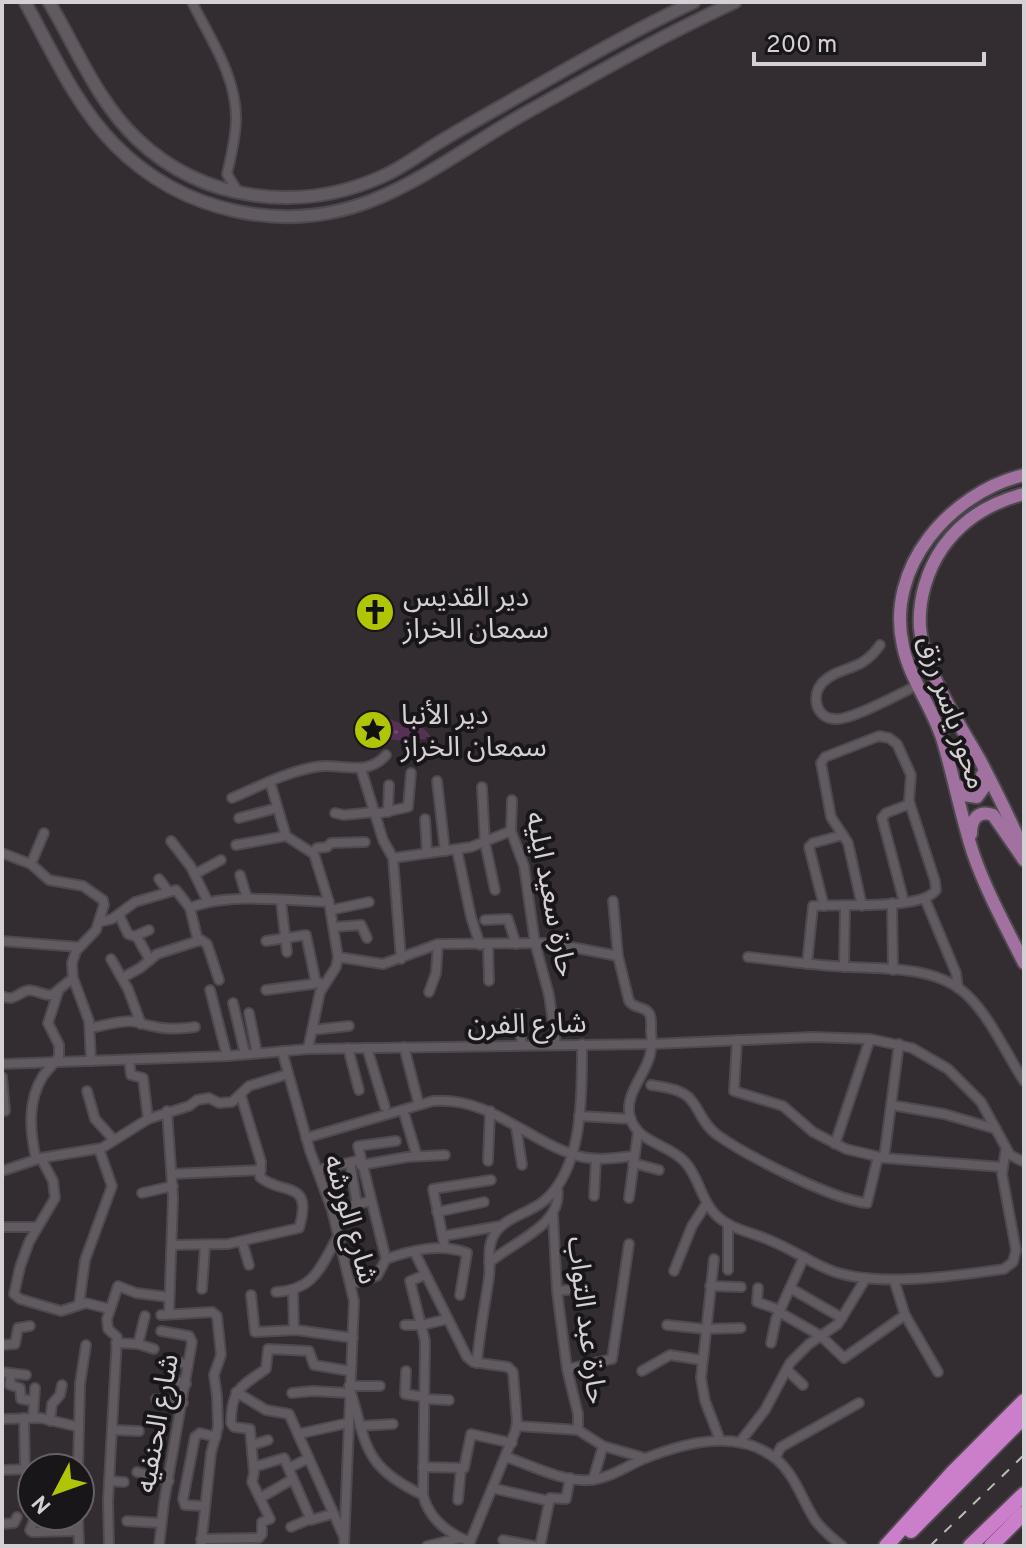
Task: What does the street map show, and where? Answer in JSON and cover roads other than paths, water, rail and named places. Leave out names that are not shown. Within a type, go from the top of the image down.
[{"type":"highway","points":[[886,1546],[962,1462],[1024,1401]]},
{"type":"highway","points":[[897,1546],[1024,1417]]},
{"type":"highway","points":[[970,1546],[1024,1494]]},
{"type":"highway","points":[[991,1546],[1024,1513]]},
{"type":"main road","name":"محور ياسر رزق","points":[[1024,475],[993,485],[959,507],[932,533],[913,562],[903,594],[901,636],[909,665],[940,733],[970,844],[994,903],[1024,963]]},
{"type":"main road","name":"محور ياسر رزق","points":[[1024,494],[990,507],[961,526],[940,553],[923,594],[920,628],[925,650],[958,724],[1024,851]]},
{"type":"main road","points":[[952,773],[964,795],[971,798],[980,795],[985,783],[974,751]]},
{"type":"main road","points":[[970,844],[974,818],[989,813],[999,821],[1024,860]]},
{"type":"street","points":[[25,2],[94,121],[126,156],[160,181],[205,203],[251,215],[291,217],[349,208],[405,184],[690,23],[735,2]]},
{"type":"street","points":[[49,2],[93,83],[126,128],[163,160],[212,185],[239,193],[295,198],[346,189],[397,169],[465,128],[689,5],[690,23]]},
{"type":"street","points":[[192,2],[222,59],[235,104],[236,124],[227,174],[239,193]]},
{"type":"street","points":[[465,128],[463,138],[472,144]]},
{"type":"street","points":[[212,185],[227,174]]},
{"type":"street","points":[[346,189],[349,208]]},
{"type":"street","points":[[880,645],[861,664],[831,676],[820,686],[816,701],[820,711],[828,718],[844,718],[918,685]]},
{"type":"street","points":[[807,964],[812,909],[816,906],[845,907],[862,906],[904,902],[925,899],[934,894],[936,885],[908,794],[912,782],[909,767],[900,748],[889,738],[879,736],[825,757],[821,766],[831,817],[850,847],[862,906]]},
{"type":"street","points":[[232,798],[314,767],[361,769],[375,765],[386,755]]},
{"type":"street","points":[[361,769],[383,840],[393,858],[401,959]]},
{"type":"street","points":[[335,813],[358,815],[408,807],[411,773]]},
{"type":"street","points":[[437,781],[445,851]]},
{"type":"street","points":[[270,782],[286,836]]},
{"type":"street","points":[[388,812],[389,785]]},
{"type":"street","points":[[482,787],[485,843],[495,890]]},
{"type":"street","name":"حارة سعيد ايليه","points":[[512,800],[511,831],[524,866],[535,943],[549,995],[556,1044]]},
{"type":"street","points":[[904,902],[882,818],[910,804]]},
{"type":"street","points":[[239,818],[277,808]]},
{"type":"street","points":[[425,819],[427,853]]},
{"type":"street","points":[[393,858],[457,850],[485,843],[511,831]]},
{"type":"street","points":[[31,864],[44,833]]},
{"type":"street","points":[[824,906],[809,847],[813,843],[843,835]]},
{"type":"street","points":[[236,845],[286,836],[313,852],[330,906],[338,957],[336,967],[321,983],[266,990]]},
{"type":"street","points":[[171,841],[195,874],[208,902]]},
{"type":"street","points":[[313,852],[331,843],[365,842]]},
{"type":"street","points":[[457,850],[471,917],[484,945],[489,981]]},
{"type":"street","points":[[2,853],[31,864],[49,880],[83,886],[98,895],[104,905],[93,935],[79,947],[72,963],[73,978],[90,1028],[91,1061]]},
{"type":"street","points":[[195,874],[221,860]]},
{"type":"street","points":[[240,875],[247,898]]},
{"type":"street","points":[[159,879],[168,891]]},
{"type":"street","points":[[99,922],[119,915],[135,902],[176,890],[190,908],[198,941]]},
{"type":"street","points":[[190,908],[208,902],[247,898],[330,906],[369,902]]},
{"type":"street","points":[[925,899],[956,973],[958,988]]},
{"type":"street","points":[[281,901],[287,952]]},
{"type":"street","points":[[613,901],[618,956],[630,1004],[650,1015],[650,1057],[631,1094],[631,1119],[638,1132],[680,1157],[695,1175],[707,1203],[728,1224],[767,1238],[834,1272],[866,1278],[894,1280],[998,1270],[1009,1266],[1016,1250],[1002,1167],[1006,1147]]},
{"type":"street","points":[[892,903],[893,970]]},
{"type":"street","points":[[844,967],[845,907]]},
{"type":"street","points":[[119,915],[128,934],[135,936],[149,930]]},
{"type":"street","points":[[485,920],[508,919],[516,944]]},
{"type":"street","points":[[334,927],[361,925],[367,938]]},
{"type":"street","points":[[266,941],[304,934],[309,937],[321,983],[308,1049]]},
{"type":"street","points":[[135,936],[150,960]]},
{"type":"street","points":[[2,941],[79,947]]},
{"type":"street","points":[[122,978],[157,954],[198,941],[207,944],[219,980]]},
{"type":"street","points":[[338,957],[383,964],[438,944],[535,943],[618,956]]},
{"type":"street","points":[[429,992],[436,973],[438,944]]},
{"type":"street","points":[[748,957],[893,970],[931,976],[958,988],[982,1013],[1024,1081]]},
{"type":"street","points":[[111,959],[141,1025]]},
{"type":"street","points":[[73,978],[58,992],[48,1017],[60,1051],[33,1100],[31,1127],[38,1158],[56,1190],[49,1211],[23,1256],[14,1294],[20,1299],[61,1311],[86,1303],[110,1309]]},
{"type":"street","points":[[210,990],[227,1056]]},
{"type":"street","points":[[2,996],[11,999],[18,998],[26,991],[45,996],[58,992]]},
{"type":"street","points":[[233,1003],[245,1054]]},
{"type":"street","points":[[249,1013],[257,1053]]},
{"type":"street","points":[[518,1014],[522,1045]]},
{"type":"street","points":[[90,1028],[134,1021],[163,1029],[195,1027]]},
{"type":"street","points":[[312,1030],[349,1026]]},
{"type":"street","name":"شارع الفرن","points":[[2,1064],[227,1056],[308,1049],[652,1044],[813,1037],[870,1039],[899,1044],[924,1054],[960,1079],[981,1102],[1010,1155],[1024,1160]]},
{"type":"street","points":[[835,1144],[870,1039]]},
{"type":"street","points":[[737,1040],[734,1091],[783,1106],[813,1132],[835,1144],[881,1158],[1002,1167]]},
{"type":"street","points":[[443,1236],[500,1226],[539,1204],[557,1187],[572,1154],[579,1116],[582,1044]]},
{"type":"street","points":[[651,1085],[671,1088],[690,1098],[696,1112],[711,1130],[739,1148],[847,1199],[867,1203],[881,1158],[899,1044]]},
{"type":"street","points":[[404,1047],[419,1105]]},
{"type":"street","points":[[348,1048],[359,1090]]},
{"type":"street","points":[[367,1048],[385,1107]]},
{"type":"street","name":"شارع الورشه","points":[[282,1051],[306,1138],[332,1210],[351,1284],[354,1310],[344,1543]]},
{"type":"street","points":[[129,1060],[131,1075],[142,1077],[148,1119]]},
{"type":"street","points":[[2,1171],[38,1158],[99,1149],[167,1111],[209,1098],[217,1102],[232,1102],[249,1086],[288,1074]]},
{"type":"street","points":[[2,1077],[5,1111]]},
{"type":"street","points":[[87,1091],[95,1119],[114,1140]]},
{"type":"street","points":[[172,1245],[205,1246],[242,1241],[297,1230],[300,1225],[303,1211],[300,1197],[292,1189],[262,1180],[261,1162],[241,1096]]},
{"type":"street","points":[[306,1138],[433,1101],[462,1101],[490,1111],[572,1154],[596,1159],[634,1160],[659,1170]]},
{"type":"street","points":[[891,1105],[944,1114],[996,1129]]},
{"type":"street","points":[[403,1110],[417,1156]]},
{"type":"street","points":[[167,1111],[173,1186],[172,1245],[165,1314],[212,1312],[217,1316],[221,1355],[214,1375],[218,1413],[201,1542],[257,1539],[262,1534],[262,1522],[270,1518],[252,1482],[254,1467],[250,1429],[231,1424],[236,1392],[266,1369],[268,1349],[310,1351],[314,1365],[350,1371]]},
{"type":"street","points":[[488,1161],[490,1111]]},
{"type":"street","points":[[579,1116],[631,1119]]},
{"type":"street","points":[[516,1127],[522,1165]]},
{"type":"street","points":[[629,1198],[638,1132]]},
{"type":"street","points":[[357,1204],[358,1146],[396,1141]]},
{"type":"street","points":[[79,1305],[85,1260],[112,1186],[99,1149]]},
{"type":"street","points":[[318,1170],[445,1155]]},
{"type":"street","points":[[594,1196],[596,1159]]},
{"type":"street","points":[[351,1284],[378,1275],[386,1259],[371,1201],[357,1163]]},
{"type":"street","points":[[172,1174],[261,1170]]},
{"type":"street","points":[[445,1248],[434,1188],[491,1180]]},
{"type":"street","points":[[142,1193],[173,1186]]},
{"type":"street","name":"حارة عبد التواب","points":[[557,1187],[558,1202],[553,1215],[557,1291],[578,1430]]},
{"type":"street","points":[[332,1210],[371,1201]]},
{"type":"street","points":[[437,1212],[484,1202]]},
{"type":"street","points":[[674,1271],[692,1226],[707,1203]]},
{"type":"street","points":[[489,1263],[553,1215]]},
{"type":"street","points":[[728,1224],[728,1270]]},
{"type":"street","points":[[477,1363],[490,1272],[491,1239],[500,1226]]},
{"type":"street","points":[[2,1227],[37,1227]]},
{"type":"street","points":[[276,1292],[293,1292],[312,1280],[338,1235]]},
{"type":"street","points":[[242,1241],[249,1265]]},
{"type":"street","points":[[567,1369],[612,1359],[629,1244]]},
{"type":"street","points":[[202,1289],[205,1246]]},
{"type":"street","points":[[386,1259],[414,1251],[445,1248],[467,1253],[460,1295]]},
{"type":"street","points":[[414,1251],[467,1357],[477,1363],[511,1369],[514,1376],[517,1426],[470,1544],[434,1518],[426,1507],[423,1495],[425,1341],[410,1281],[425,1275]]},
{"type":"street","points":[[771,1343],[780,1311],[804,1257]]},
{"type":"street","points":[[714,1259],[702,1360],[702,1390],[720,1440]]},
{"type":"street","points":[[740,1442],[765,1410],[799,1353],[833,1329],[866,1278]]},
{"type":"street","points":[[894,1280],[905,1315],[938,1372]]},
{"type":"street","points":[[109,1546],[109,1481],[117,1337],[107,1326],[110,1309],[116,1288],[120,1286],[136,1293],[168,1297]]},
{"type":"street","points":[[710,1286],[741,1287]]},
{"type":"street","points":[[557,1291],[585,1288]]},
{"type":"street","points":[[758,1288],[757,1302],[780,1311],[821,1336],[844,1358],[905,1315]]},
{"type":"street","points":[[790,1288],[842,1318]]},
{"type":"street","points":[[293,1292],[293,1350]]},
{"type":"street","points":[[251,1295],[253,1330],[257,1333],[295,1330],[353,1338]]},
{"type":"street","points":[[138,1344],[145,1316]]},
{"type":"street","points":[[405,1325],[448,1319]]},
{"type":"street","points":[[667,1325],[705,1329],[741,1328]]},
{"type":"street","points":[[2,1345],[15,1344],[18,1328],[30,1326]]},
{"type":"street","name":"شارع الحنفيه","points":[[159,1546],[191,1337],[161,1331]]},
{"type":"street","points":[[116,1343],[138,1344],[154,1349]]},
{"type":"street","points":[[78,1452],[80,1384],[86,1345]]},
{"type":"street","points":[[642,1371],[670,1355],[702,1360]]},
{"type":"street","points":[[175,1361],[188,1365]]},
{"type":"street","points":[[787,1370],[803,1385]]},
{"type":"street","points":[[406,1371],[405,1394],[449,1400]]},
{"type":"street","points":[[26,1375],[6,1373],[10,1385],[20,1388],[21,1399],[34,1401]]},
{"type":"street","points":[[170,1378],[186,1384]]},
{"type":"street","points":[[50,1421],[52,1404],[60,1395],[62,1385]]},
{"type":"street","points":[[292,1393],[380,1386]]},
{"type":"street","points":[[28,1452],[28,1418],[35,1388]]},
{"type":"street","points":[[349,1389],[364,1443],[374,1461],[396,1481],[423,1495]]},
{"type":"street","points":[[236,1392],[266,1410],[288,1412],[344,1543],[353,1546]]},
{"type":"street","points":[[156,1399],[183,1403]]},
{"type":"street","points":[[775,1458],[781,1447],[859,1403]]},
{"type":"street","points":[[2,1419],[28,1418],[79,1427]]},
{"type":"street","points":[[298,1434],[348,1423]]},
{"type":"street","points":[[360,1426],[393,1424]]},
{"type":"street","points":[[517,1426],[578,1430],[603,1446],[646,1458]]},
{"type":"street","points":[[112,1430],[139,1431]]},
{"type":"street","points":[[204,1506],[185,1505],[183,1499],[195,1437],[200,1433],[216,1437]]},
{"type":"street","points":[[423,1467],[465,1468],[471,1434],[512,1443]]},
{"type":"street","points":[[252,1445],[268,1440]]},
{"type":"street","points":[[506,1457],[570,1478],[593,1480],[646,1458],[697,1443],[720,1440],[740,1442],[775,1458],[791,1476],[815,1520],[842,1546]]},
{"type":"street","points":[[593,1480],[603,1446]]},
{"type":"street","points":[[254,1467],[283,1457],[310,1519]]},
{"type":"street","points":[[289,1468],[309,1458]]},
{"type":"street","points":[[458,1500],[461,1468]]},
{"type":"street","points":[[137,1472],[169,1481]]},
{"type":"street","points":[[492,1488],[549,1501],[551,1498],[566,1499],[570,1478]]},
{"type":"street","points":[[260,1498],[293,1479]]},
{"type":"street","points":[[109,1481],[124,1482]]},
{"type":"street","points":[[540,1546],[549,1501]]},
{"type":"street","points":[[291,1527],[332,1514]]},
{"type":"street","points":[[127,1521],[161,1523]]},
{"type":"street","points":[[32,1532],[56,1532]]},
{"type":"street","points":[[427,1546],[460,1538]]},
{"type":"street","points":[[503,1540],[534,1546]]},
{"type":"railway","points":[[930,1546],[1024,1455]]},
{"type":"place","name":"دير القديس سمعان الخراز","points":[[375,612]]},
{"type":"place","name":"دير الأنبا سمعان الخراز","points":[[373,730]]}]
